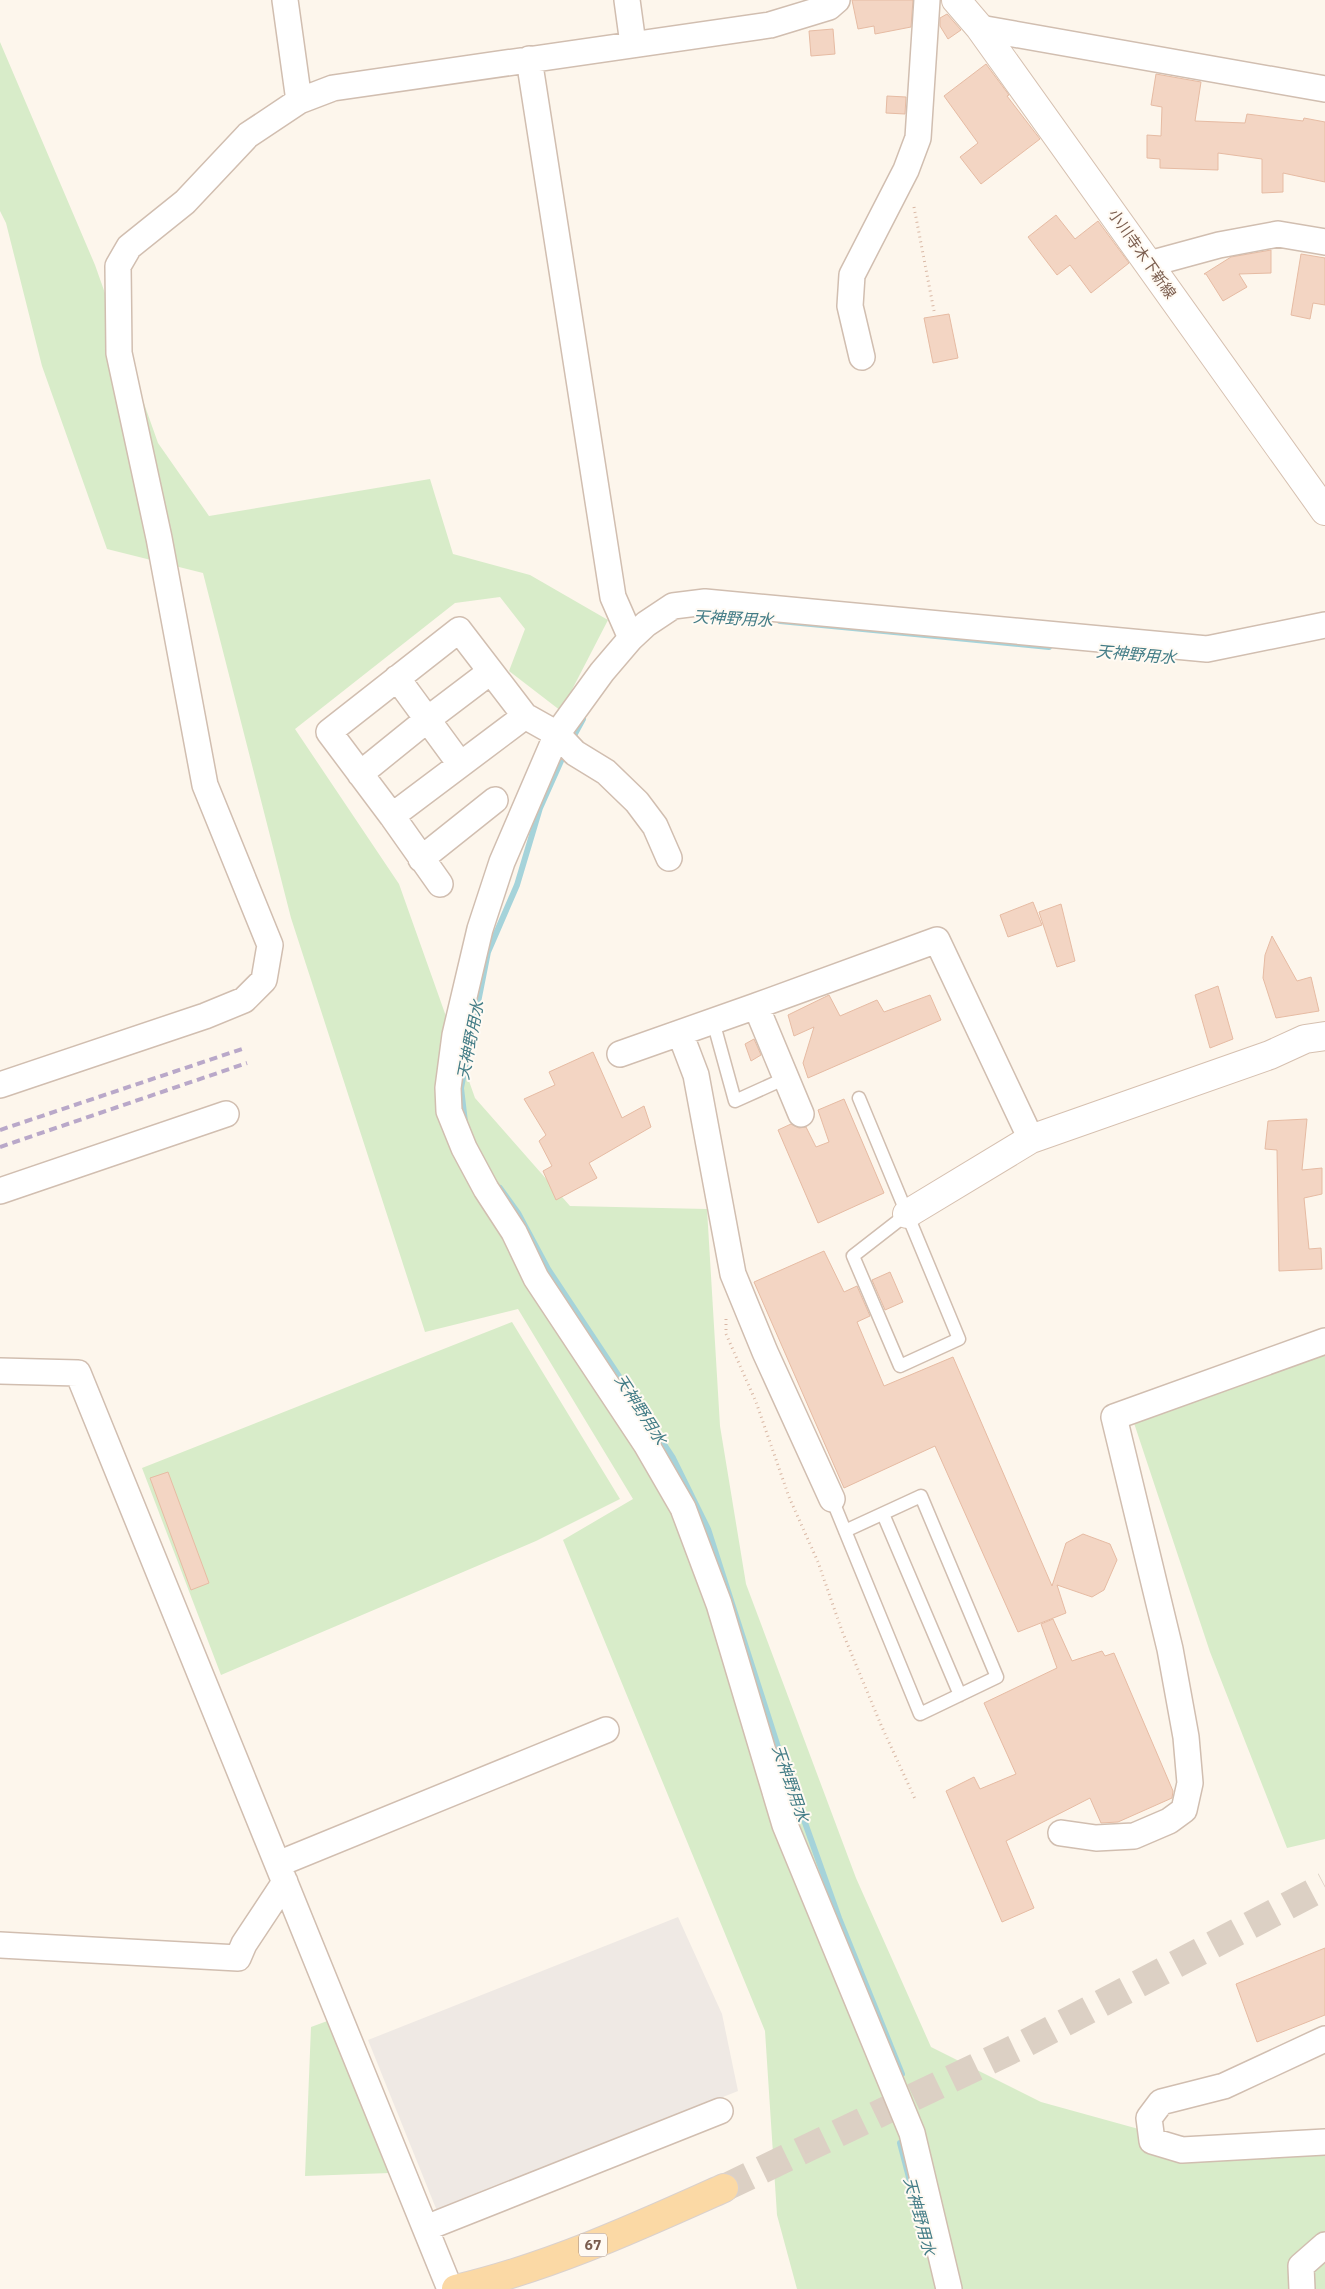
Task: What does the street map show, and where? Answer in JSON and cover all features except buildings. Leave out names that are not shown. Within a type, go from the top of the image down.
[{"type":"main road","name":"小川寺木下新線","points":[[956,0],[980,28],[1325,511]]},
{"type":"main road","points":[[907,1214],[1031,1139],[1270,1055],[1305,1039],[1325,1036]]},
{"type":"main road","points":[[1270,1055],[1311,1057],[1325,1055]]},
{"type":"main road","name":"67","points":[[456,2289],[501,2278],[626,2232],[724,2188]]},
{"type":"street","points":[[285,0],[299,101]]},
{"type":"street","points":[[627,0],[633,44]]},
{"type":"street","points":[[0,1085],[204,1016],[244,1000],[264,980],[270,946],[204,785],[159,538],[119,353],[118,266],[129,247],[185,202],[248,135],[299,101],[333,88],[770,25],[829,7],[838,0]]},
{"type":"street","points":[[862,357],[850,306],[852,274],[906,170],[918,138],[927,0]]},
{"type":"street","points":[[980,28],[1325,89]]},
{"type":"street","points":[[529,59],[613,598],[631,638]]},
{"type":"street","points":[[1149,264],[1219,245],[1278,234],[1325,242]]},
{"type":"street","points":[[949,2289],[912,2133],[785,1825],[719,1604],[683,1508],[646,1444],[536,1278],[514,1232],[486,1188],[464,1148],[449,1111],[448,1088],[456,1035],[480,929],[502,862],[557,734],[602,672],[631,638],[646,624],[673,606],[705,602],[1207,649],[1325,625]]},
{"type":"street","points":[[440,884],[392,816],[328,732],[459,630],[524,716],[557,734],[575,753],[606,772],[637,802],[655,826],[669,858]]},
{"type":"street","points":[[360,774],[490,672]]},
{"type":"street","points":[[398,678],[460,764]]},
{"type":"street","points":[[392,816],[524,716]]},
{"type":"street","points":[[421,859],[495,800]]},
{"type":"street","points":[[620,1054],[937,940],[1031,1139]]},
{"type":"street","points":[[756,1006],[802,1114]]},
{"type":"street","points":[[680,1033],[696,1075],[733,1274],[765,1352],[832,1499]]},
{"type":"street","points":[[0,1190],[226,1114]]},
{"type":"street","points":[[1061,1833],[1096,1838],[1134,1836],[1169,1821],[1184,1810],[1190,1783],[1186,1737],[1170,1649],[1114,1417],[1325,1341]]},
{"type":"street","points":[[0,1371],[78,1373],[450,2289]]},
{"type":"street","points":[[0,1945],[238,1958],[281,1873],[606,1730]]},
{"type":"street","points":[[1325,2039],[1224,2086],[1161,2102],[1149,2118],[1152,2141],[1182,2150],[1325,2142]]},
{"type":"street","points":[[428,2234],[720,2110]]},
{"type":"street","points":[[1302,2289],[1301,2266],[1325,2245]]},
{"type":"lane","points":[[713,1021],[734,1101],[786,1078]]},
{"type":"lane","points":[[859,1098],[959,1339],[900,1366],[853,1256],[907,1214]]},
{"type":"lane","points":[[832,1499],[845,1531],[920,1714],[997,1677],[921,1496],[845,1531]]},
{"type":"lane","points":[[883,1514],[960,1695]]},
{"type":"path","points":[[906,170],[934,311]]},
{"type":"path","points":[[726,1316],[726,1334],[756,1402],[790,1497],[818,1562],[842,1631],[870,1700],[916,1801]]},
{"type":"shaded area","points":[[678,1917],[722,2014],[738,2091],[437,2211],[368,2040]]},
{"type":"green space","points":[[0,42],[95,265],[158,443],[209,516],[430,479],[453,554],[530,575],[608,620],[561,711],[509,671],[525,629],[500,597],[455,603],[295,729],[399,884],[475,1098],[570,1206],[707,1209],[720,1426],[746,1584],[856,1878],[931,2047],[1041,2102],[1211,2149],[1325,2151],[1325,2289],[797,2289],[777,2215],[765,2031],[563,1540],[633,1499],[518,1309],[425,1332],[291,918],[203,573],[107,549],[42,366],[6,223],[0,211]]},
{"type":"green space","points":[[512,1322],[620,1499],[536,1541],[221,1675],[142,1468]]},
{"type":"green space","points":[[1325,1355],[1325,1839],[1287,1848],[1210,1652],[1132,1417]]},
{"type":"green space","points":[[330,2020],[390,2173],[305,2176],[311,2027]]},
{"type":"waterway","name":"天神野用水","points":[[780,621],[1049,647]]},
{"type":"waterway","name":"天神野用水","points":[[571,741],[583,719]]},
{"type":"waterway","name":"天神野用水","points":[[465,1122],[461,1088],[488,952],[517,885],[540,808],[565,752]]},
{"type":"waterway","name":"天神野用水","points":[[500,1188],[518,1213],[548,1269],[673,1458],[708,1529],[778,1747],[839,1918],[902,2074]]},
{"type":"waterway","name":"天神野用水","points":[[900,2143],[924,2235]]},
{"type":"tunnel","points":[[724,2188],[1024,2044],[1325,1886]]},
{"type":"railway","points":[[0,1130],[242,1049]]},
{"type":"railway","points":[[0,1147],[247,1063]]}]
